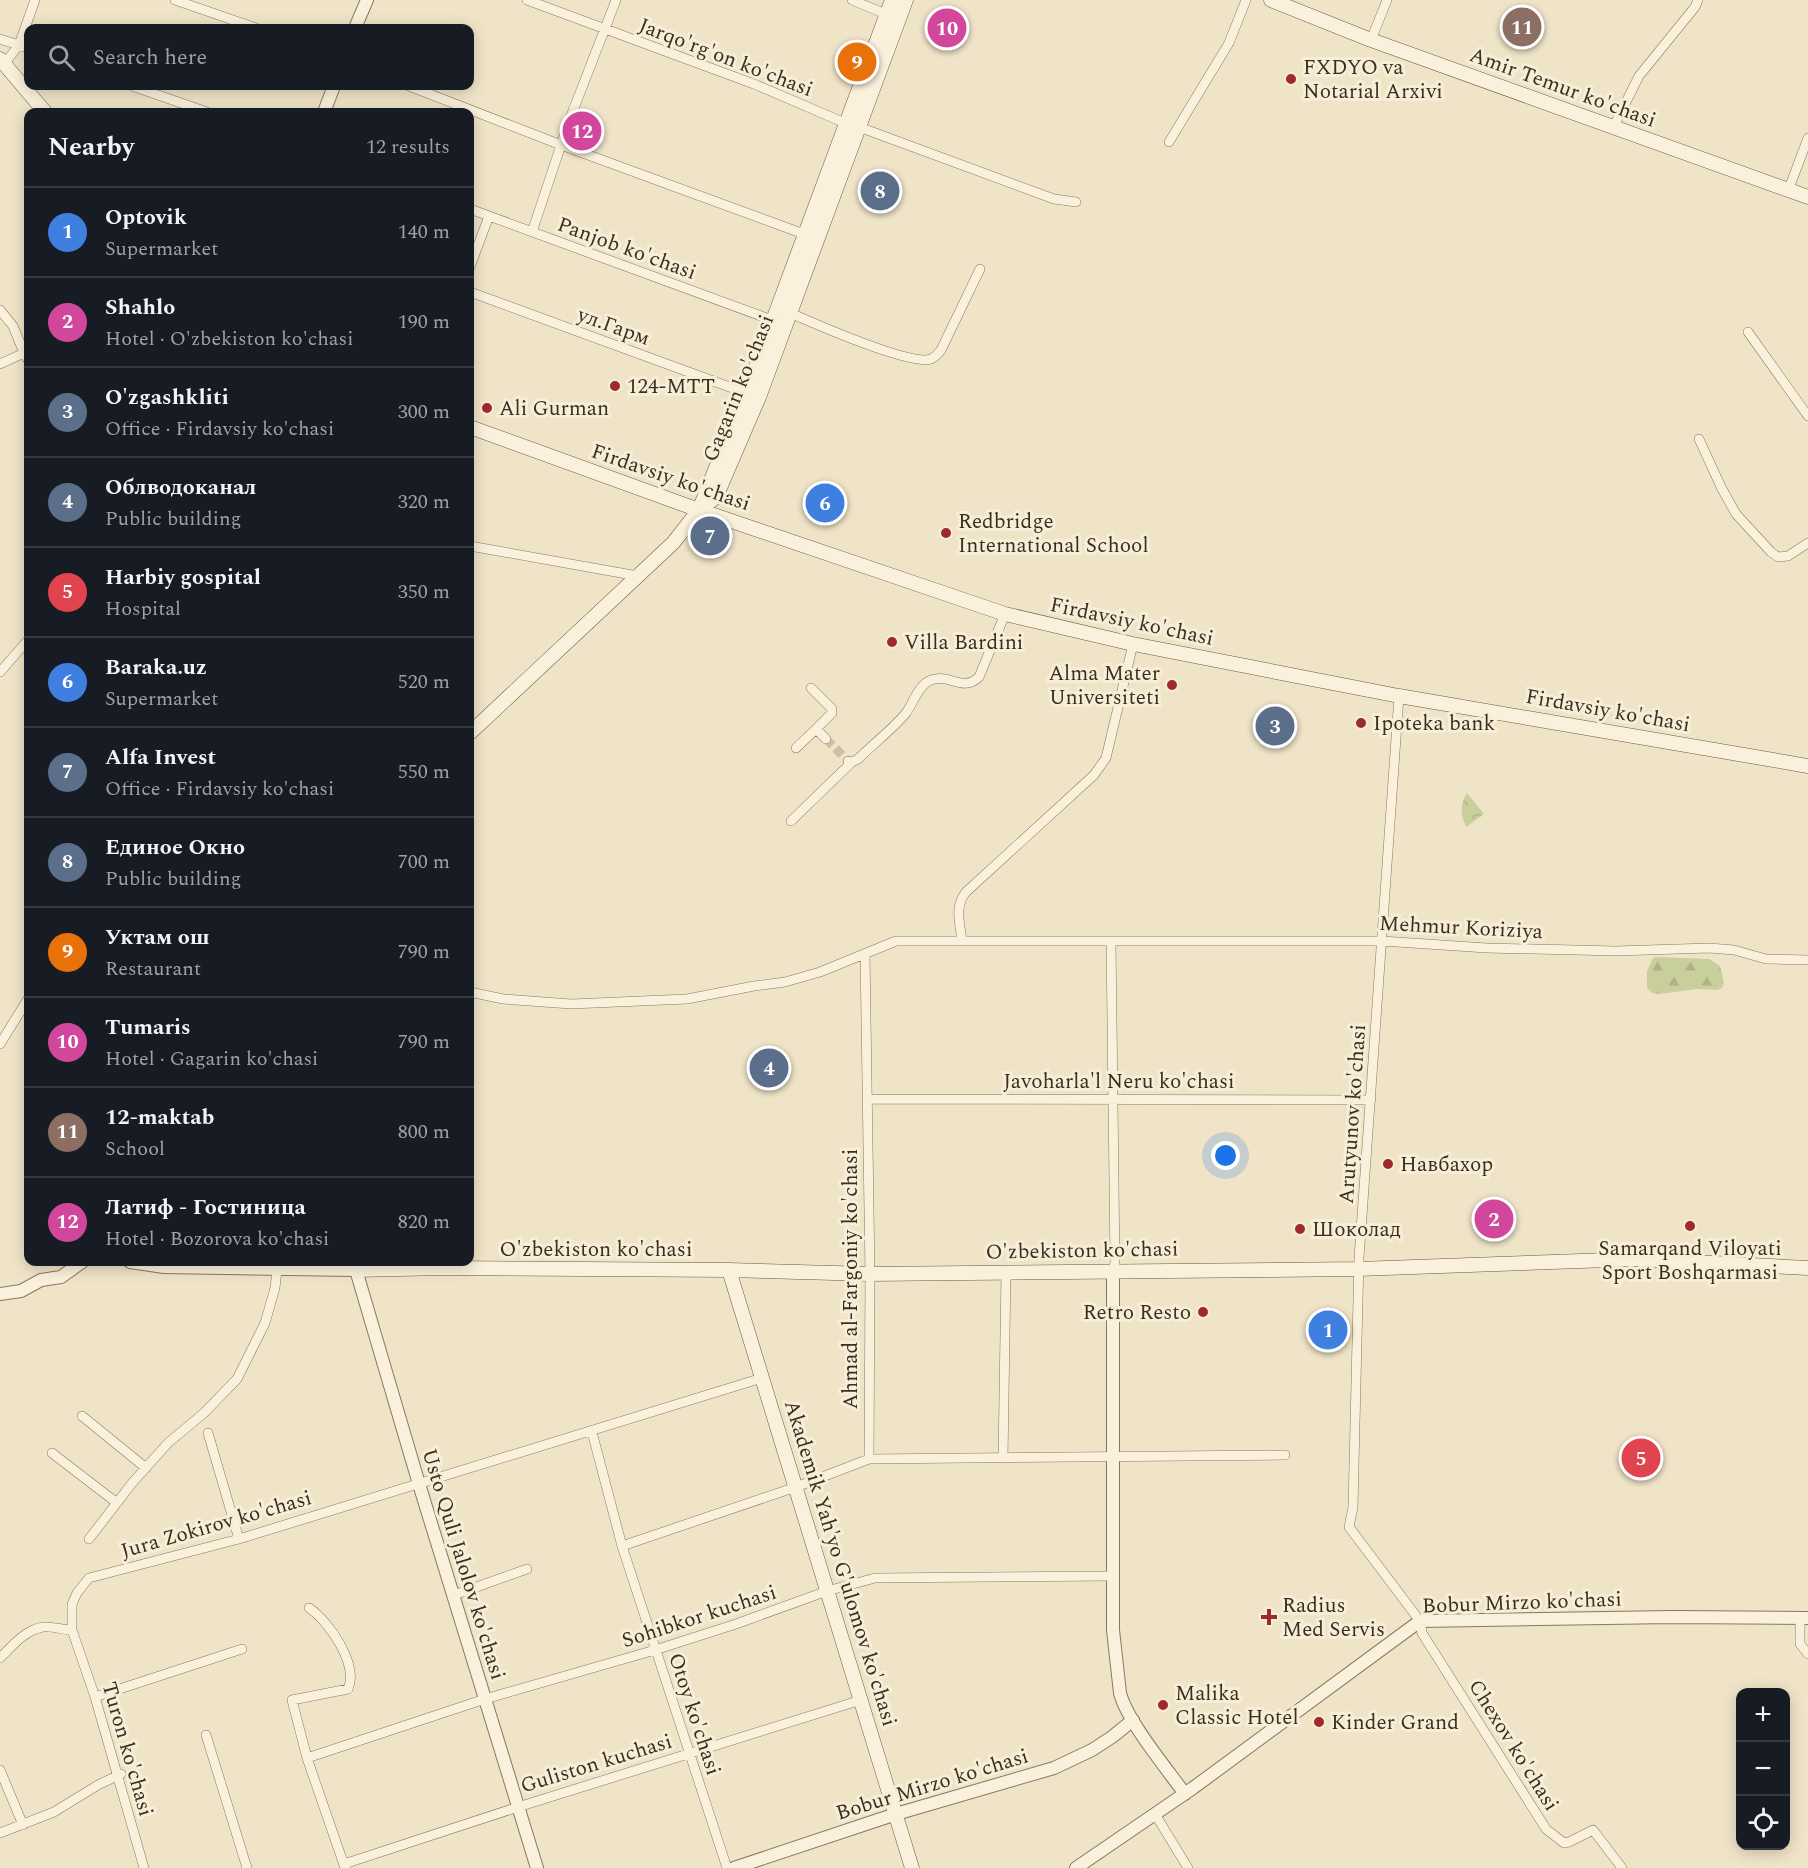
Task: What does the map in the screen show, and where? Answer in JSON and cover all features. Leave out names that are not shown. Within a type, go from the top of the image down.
[{"type":"main road","name":"Gagarin ko'chasi","points":[[699,510],[746,393],[892,0]]},
{"type":"main road","name":"Gagarin ko'chasi","points":[[699,510],[716,497],[759,397],[906,0]]},
{"type":"main road","name":"Amir Temur ko'chasi","points":[[1271,0],[1371,40],[1808,197]]},
{"type":"main road","points":[[2,61],[24,87]]},
{"type":"main road","points":[[26,90],[42,108]]},
{"type":"main road","name":"Firdavsiy ko'chasi","points":[[474,429],[699,510],[1005,614],[1133,644],[1399,696],[1808,766]]},
{"type":"main road","points":[[474,729],[673,543],[699,510]]},
{"type":"main road","name":"O'zbekiston ko'chasi","points":[[356,1266],[729,1270],[870,1274],[1358,1269],[1637,1259],[1808,1268]]},
{"type":"main road","name":"Akademik Yah'yo G'ulomov ko'chasi","points":[[729,1270],[912,1868]]},
{"type":"street","points":[[26,24],[35,0]]},
{"type":"street","points":[[175,0],[244,24]]},
{"type":"street","points":[[357,24],[367,0]]},
{"type":"street","name":"Jarqo'rg'on ko'chasi","points":[[527,0],[754,84],[845,123]]},
{"type":"street","points":[[532,232],[561,145],[616,0]]},
{"type":"street","points":[[852,0],[886,14]]},
{"type":"street","points":[[1169,142],[1229,43],[1246,0]]},
{"type":"street","points":[[1371,40],[1387,0]]},
{"type":"street","points":[[1613,128],[1639,76],[1695,7],[1698,0]]},
{"type":"street","points":[[2,61],[19,45],[24,31]]},
{"type":"street","points":[[0,39],[24,47]]},
{"type":"street","points":[[144,90],[195,108]]},
{"type":"street","points":[[326,108],[332,90]]},
{"type":"street","points":[[419,90],[466,108]]},
{"type":"street","points":[[474,111],[804,234]]},
{"type":"street","points":[[859,127],[1054,199],[1076,202]]},
{"type":"street","points":[[1788,191],[1808,138]]},
{"type":"street","name":"Panjob ko'chasi","points":[[474,210],[772,320]]},
{"type":"street","points":[[474,256],[489,216]]},
{"type":"street","points":[[790,313],[854,341],[918,359],[931,359],[941,350],[980,269]]},
{"type":"street","name":"ул.Гарм","points":[[474,293],[746,393]]},
{"type":"street","points":[[0,310],[14,327],[24,351]]},
{"type":"street","points":[[1748,332],[1808,416]]},
{"type":"street","points":[[0,364],[24,357]]},
{"type":"street","points":[[1699,440],[1736,514],[1771,552],[1778,557],[1788,556],[1807,545]]},
{"type":"street","points":[[474,547],[638,576]]},
{"type":"street","points":[[791,821],[850,762],[905,714],[924,685],[930,680],[942,679],[964,684],[972,683],[979,676],[1005,614]]},
{"type":"street","points":[[962,941],[958,907],[966,892],[1094,775],[1106,759],[1133,644]]},
{"type":"street","points":[[0,672],[24,645]]},
{"type":"street","points":[[796,748],[832,713],[832,709],[812,688]]},
{"type":"street","name":"Arutyunov ko'chasi","points":[[1399,696],[1358,1269],[1353,1507],[1349,1527],[1420,1621]]},
{"type":"street","points":[[816,729],[826,739]]},
{"type":"street","name":"Mehmur Koriziya","points":[[474,993],[502,999],[571,1004],[687,999],[785,982],[820,972],[896,941],[1382,941],[1545,950],[1616,951],[1709,948],[1734,950],[1766,959],[1808,960]]},
{"type":"street","points":[[1111,942],[1115,1263],[1113,1270],[1115,1457],[1113,1630],[1123,1702],[1185,1794]]},
{"type":"street","name":"Ahmad al-Fargoniy ko'chasi","points":[[865,954],[870,1274],[869,1459]]},
{"type":"street","points":[[0,1044],[24,1005]]},
{"type":"street","name":"Javoharla'l Neru ko'chasi","points":[[867,1099],[1371,1100]]},
{"type":"street","points":[[0,1294],[21,1291],[41,1280],[61,1277],[76,1266]]},
{"type":"street","points":[[157,1266],[277,1270],[356,1266]]},
{"type":"street","name":"Usto Quli Jalolov ko'chasi","points":[[356,1266],[419,1484],[537,1868]]},
{"type":"street","points":[[89,1539],[168,1443],[204,1413],[237,1379],[265,1323],[275,1287],[277,1270]]},
{"type":"street","points":[[1003,1458],[1006,1272]]},
{"type":"street","name":"Jura Zokirov ko'chasi","points":[[76,1641],[72,1630],[72,1604],[77,1593],[89,1578],[239,1539],[762,1378]]},
{"type":"street","points":[[82,1416],[146,1468]]},
{"type":"street","name":"Otoy ko'chasi","points":[[592,1432],[622,1545],[727,1868]]},
{"type":"street","points":[[208,1433],[239,1539]]},
{"type":"street","points":[[52,1453],[117,1503]]},
{"type":"street","points":[[622,1545],[869,1459],[1285,1455]]},
{"type":"street","points":[[454,1595],[527,1569]]},
{"type":"street","name":"Sohibkor kuchasi","points":[[307,1758],[485,1699],[655,1650],[826,1592],[875,1578],[1113,1576]]},
{"type":"street","points":[[309,1608],[326,1622],[339,1640],[348,1668],[350,1685],[344,1691],[292,1700],[307,1758],[345,1866]]},
{"type":"street","points":[[1804,1617],[1800,1644],[1808,1654]]},
{"type":"street","name":"Bobur Mirzo ko'chasi","points":[[1076,1868],[1185,1794],[1420,1621],[1804,1617]]},
{"type":"street","name":"Chexov ko'chasi","points":[[1420,1621],[1422,1633],[1546,1829],[1564,1843],[1593,1830],[1622,1868]]},
{"type":"street","points":[[0,1658],[26,1634],[36,1629],[44,1627],[72,1630]]},
{"type":"street","name":"Turon ko'chasi","points":[[76,1641],[119,1775],[144,1868]]},
{"type":"street","points":[[95,1697],[242,1649]]},
{"type":"street","name":"Guliston kuchasi","points":[[345,1866],[518,1807],[861,1700]]},
{"type":"street","name":"Bobur Mirzo ko'chasi","points":[[734,1868],[896,1814],[1054,1768],[1092,1750],[1133,1720]]},
{"type":"street","points":[[206,1735],[247,1868]]},
{"type":"street","points":[[0,1770],[23,1825]]},
{"type":"street","points":[[0,1833],[54,1812],[119,1775]]},
{"type":"street","points":[[1155,1814],[1188,1868]]},
{"type":"green space","points":[[1467,793],[1484,814],[1466,827],[1462,810]]},
{"type":"green space","points":[[1653,958],[1709,959],[1720,966],[1724,983],[1722,988],[1652,993],[1647,988],[1647,971]]},
{"type":"tunnel","points":[[826,739],[848,761]]},
{"type":"place","name":"12-maktab","points":[[1522,27]]},
{"type":"place","name":"Tumaris","points":[[947,28]]},
{"type":"place","name":"Уктам ош","points":[[857,62]]},
{"type":"place","name":"FXDYO va Notarial Arxivi","points":[[1291,79]]},
{"type":"place","name":"Латиф - Гостиница","points":[[582,131]]},
{"type":"place","name":"Единое Окно","points":[[880,191]]},
{"type":"place","name":"124-MTT","points":[[615,386]]},
{"type":"place","name":"Ali Gurman","points":[[487,408]]},
{"type":"place","name":"Baraka.uz","points":[[825,503]]},
{"type":"place","name":"Redbridge International School","points":[[946,533]]},
{"type":"place","name":"Alfa Invest","points":[[710,536]]},
{"type":"place","name":"Villa Bardini","points":[[892,642]]},
{"type":"place","name":"Alma Mater Universiteti","points":[[1172,685]]},
{"type":"place","name":"Ipoteka bank","points":[[1361,723]]},
{"type":"place","name":"O'zgashkliti","points":[[1275,726]]},
{"type":"place","name":"Облводоканал","points":[[769,1068]]},
{"type":"place","name":"Навбахор","points":[[1388,1164]]},
{"type":"place","name":"Shahlo","points":[[1494,1219]]},
{"type":"place","name":"Samarqand Viloyati Sport Boshqarmasi","points":[[1690,1226]]},
{"type":"place","name":"Шоколад","points":[[1300,1229]]},
{"type":"place","name":"Retro Resto","points":[[1203,1312]]},
{"type":"place","name":"Optovik","points":[[1328,1330]]},
{"type":"place","name":"Harbiy gospital","points":[[1641,1458]]},
{"type":"place","name":"Radius Med Servis","points":[[1269,1617]]},
{"type":"place","name":"Malika Classic Hotel","points":[[1163,1705]]},
{"type":"place","name":"Kinder Grand","points":[[1319,1722]]}]
